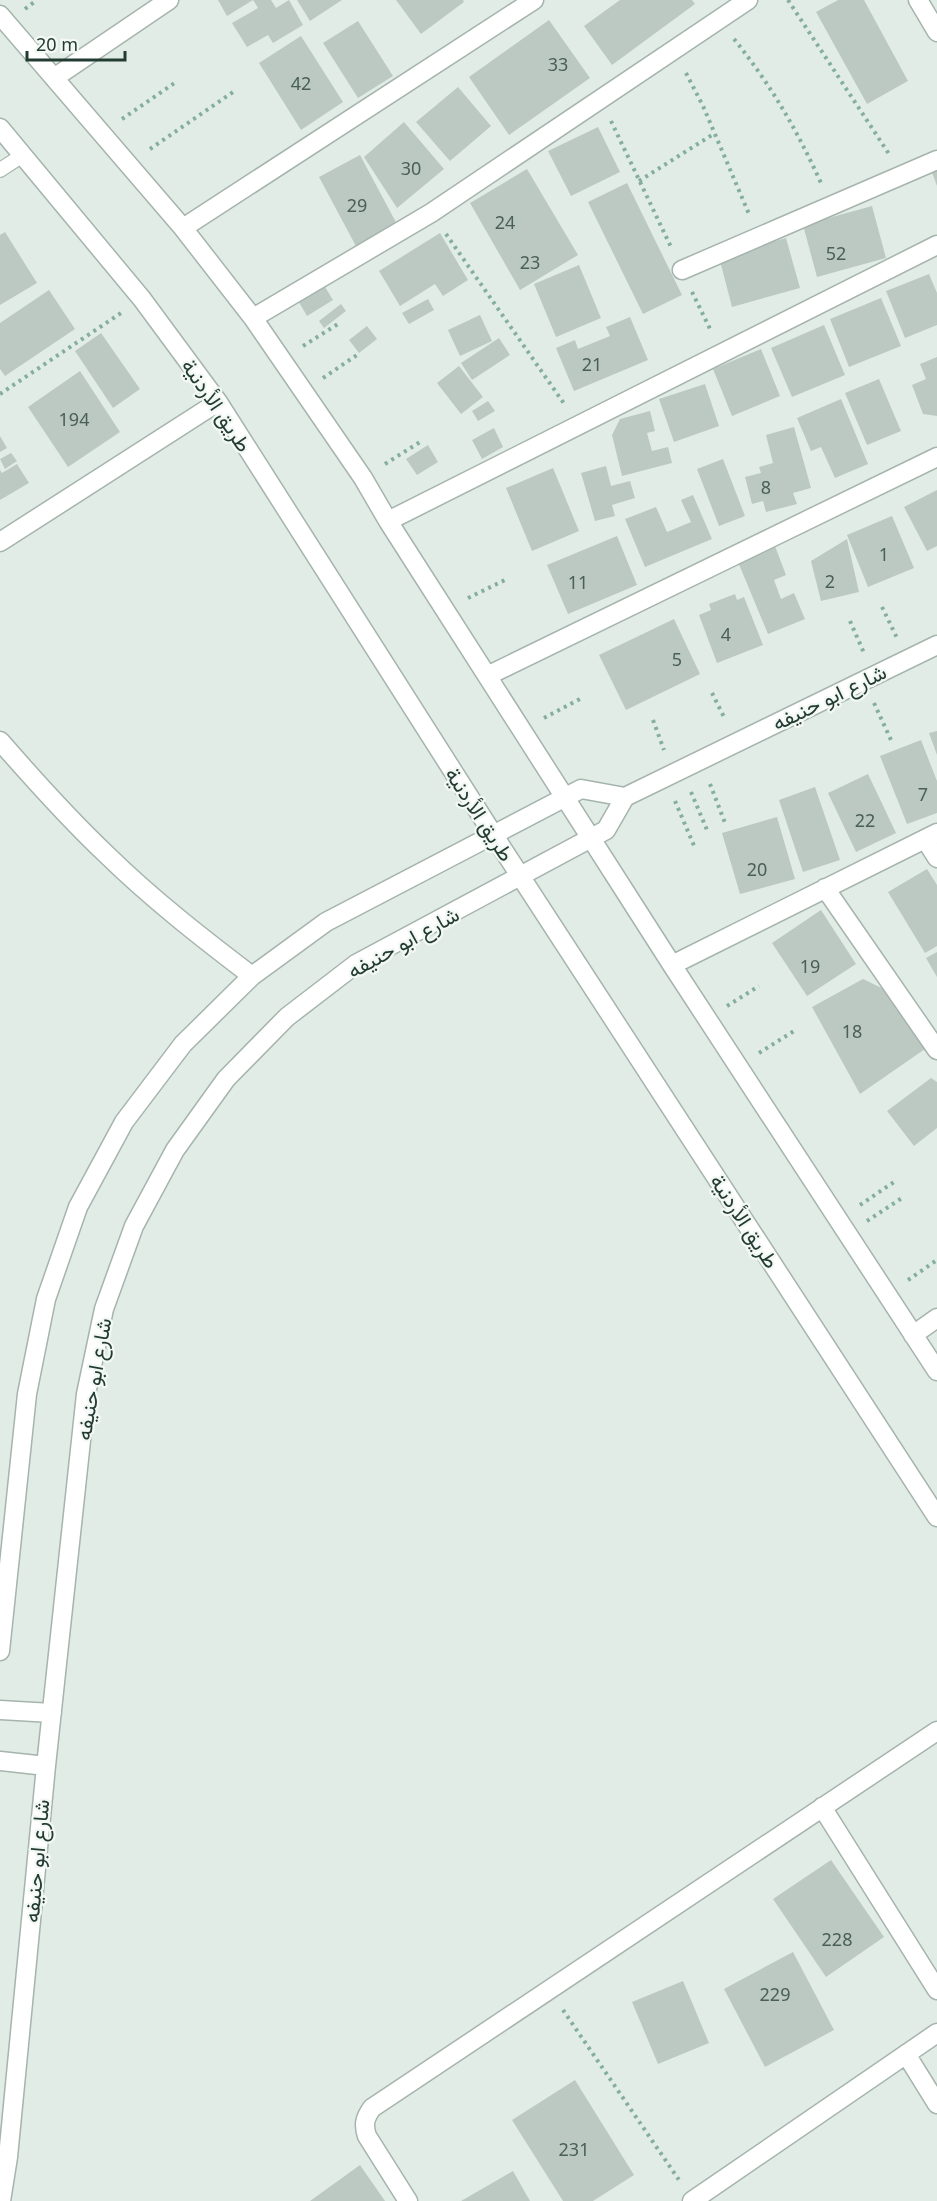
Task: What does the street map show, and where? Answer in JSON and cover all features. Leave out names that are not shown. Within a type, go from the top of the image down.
[{"type":"street","points":[[54,78],[169,0]]},
{"type":"street","points":[[183,228],[534,0]]},
{"type":"street","points":[[253,318],[431,213],[748,0]]},
{"type":"street","points":[[918,0],[937,32]]},
{"type":"street","points":[[0,15],[183,228],[253,318],[363,478],[564,798],[937,1371]]},
{"type":"street","name":"طريق الأردنية","points":[[0,128],[142,299],[218,402],[494,836],[937,1516]]},
{"type":"street","points":[[682,270],[937,160]]},
{"type":"street","points":[[388,521],[937,245]]},
{"type":"street","points":[[0,542],[218,402]]},
{"type":"street","points":[[487,676],[937,457]]},
{"type":"street","name":"شارع ابو حنيفه","points":[[1,2201],[8,2157],[45,1766],[86,1394],[104,1309],[134,1226],[175,1150],[226,1079],[287,1017],[356,964],[606,830],[625,797],[937,645]]},
{"type":"street","points":[[0,741],[41,789],[108,856],[179,920],[252,976]]},
{"type":"street","points":[[0,1651],[27,1395],[46,1299],[78,1207],[124,1122],[183,1044],[252,976],[326,922],[581,789],[625,797]]},
{"type":"street","points":[[672,965],[931,836],[937,858]]},
{"type":"street","points":[[825,888],[937,1050]]},
{"type":"street","points":[[913,1335],[937,1318]]},
{"type":"street","points":[[0,1710],[52,1713]]},
{"type":"street","points":[[408,2201],[367,2136],[364,2126],[366,2116],[372,2108],[937,1731]]},
{"type":"street","points":[[0,1761],[45,1766]]},
{"type":"street","points":[[822,1808],[937,1990]]},
{"type":"street","points":[[692,2200],[937,2033]]},
{"type":"street","points":[[906,2054],[937,2104]]},
{"type":"lane","points":[[0,170],[23,155]]},
{"type":"path","points":[[788,0],[902,175]]},
{"type":"path","points":[[718,20],[760,71],[800,136],[832,205]]},
{"type":"path","points":[[670,52],[687,74],[758,237]]},
{"type":"path","points":[[102,134],[176,82]]},
{"type":"path","points":[[128,164],[233,92]]},
{"type":"path","points":[[601,98],[722,353]]},
{"type":"path","points":[[639,181],[714,133]]},
{"type":"path","points":[[431,213],[579,426]]},
{"type":"path","points":[[0,394],[142,299]]},
{"type":"path","points":[[281,360],[338,324]]},
{"type":"path","points":[[302,391],[357,355]]},
{"type":"path","points":[[363,478],[420,442]]},
{"type":"path","points":[[446,610],[505,580]]},
{"type":"path","points":[[882,607],[907,660]]},
{"type":"path","points":[[850,621],[891,740]]},
{"type":"path","points":[[521,730],[580,699]]},
{"type":"path","points":[[653,720],[673,773],[695,848]]},
{"type":"path","points":[[700,760],[725,823]]},
{"type":"path","points":[[673,773],[707,830]]},
{"type":"path","points":[[707,1019],[759,986]]},
{"type":"path","points":[[738,1067],[794,1031]]},
{"type":"path","points":[[843,1226],[894,1182]]},
{"type":"path","points":[[843,1226],[902,1198]]},
{"type":"path","points":[[887,1294],[937,1260]]},
{"type":"path","points":[[549,1989],[692,2200]]},
{"type":"building","points":[[218,0],[253,0],[227,16]]},
{"type":"building","points":[[253,0],[271,0],[276,8],[289,0],[303,25],[273,43],[268,35],[247,47],[232,23],[258,8]]},
{"type":"building","points":[[297,0],[342,0],[310,21]]},
{"type":"building","points":[[396,0],[463,0],[464,2],[421,34]]},
{"type":"building","points":[[620,0],[692,0],[695,4],[612,65],[584,26]]},
{"type":"building","points":[[838,0],[864,0],[908,81],[867,104],[816,12]]},
{"type":"building","points":[[549,20],[590,78],[509,135],[469,77]]},
{"type":"building","points":[[358,21],[393,76],[358,98],[323,43]]},
{"type":"building","points":[[301,36],[343,102],[301,130],[259,63]]},
{"type":"building","points":[[458,87],[491,126],[450,161],[416,122]]},
{"type":"building","points":[[404,122],[444,169],[397,208],[364,157]]},
{"type":"building","points":[[598,127],[620,172],[571,196],[548,151]]},
{"type":"building","points":[[360,155],[399,228],[358,250],[319,177]]},
{"type":"building","points":[[937,165],[937,186],[930,167]]},
{"type":"building","points":[[527,169],[578,255],[520,290],[470,203]]},
{"type":"building","points":[[627,183],[682,295],[643,314],[588,202]]},
{"type":"building","points":[[872,206],[886,258],[817,277],[803,225]]},
{"type":"building","points":[[5,232],[37,283],[0,305],[0,235]]},
{"type":"building","points":[[440,233],[468,280],[443,296],[435,284],[400,306],[379,271]]},
{"type":"building","points":[[786,238],[800,288],[732,307],[719,257]]},
{"type":"building","points":[[579,265],[601,318],[556,337],[534,284]]},
{"type":"building","points":[[929,274],[937,293],[937,325],[905,338],[886,291]]},
{"type":"building","points":[[322,282],[333,300],[307,316],[296,297]]},
{"type":"building","points":[[49,290],[75,329],[5,376],[0,369],[0,323]]},
{"type":"building","points":[[881,298],[901,346],[849,367],[830,319]]},
{"type":"building","points":[[428,299],[434,310],[409,324],[402,313]]},
{"type":"building","points":[[341,304],[346,311],[324,328],[319,321]]},
{"type":"building","points":[[480,315],[492,341],[460,356],[448,330]]},
{"type":"building","points":[[630,317],[648,360],[574,391],[556,348],[575,340],[578,349],[610,336],[606,327]]},
{"type":"building","points":[[824,325],[845,375],[792,397],[771,348]]},
{"type":"building","points":[[367,326],[377,339],[359,353],[349,340]]},
{"type":"building","points":[[101,333],[140,389],[113,408],[75,351]]},
{"type":"building","points":[[499,338],[510,355],[472,380],[461,363]]},
{"type":"building","points":[[761,349],[780,396],[732,416],[713,369]]},
{"type":"building","points":[[937,357],[937,416],[923,414],[912,385],[926,379],[920,364]]},
{"type":"building","points":[[459,366],[483,397],[461,414],[437,383]]},
{"type":"building","points":[[80,371],[120,432],[68,467],[28,407]]},
{"type":"building","points":[[879,379],[901,431],[867,445],[845,393]]},
{"type":"building","points":[[705,384],[719,426],[674,442],[659,399]]},
{"type":"building","points":[[841,399],[868,464],[835,478],[821,447],[811,451],[797,418]]},
{"type":"building","points":[[488,401],[495,411],[478,421],[472,411]]},
{"type":"building","points":[[650,411],[655,431],[647,433],[652,451],[668,447],[672,463],[622,476],[612,435],[620,419]]},
{"type":"building","points":[[794,427],[811,488],[793,493],[797,504],[766,512],[763,501],[752,504],[745,477],[761,473],[759,467],[773,463],[766,435]]},
{"type":"building","points":[[494,428],[503,447],[482,459],[472,440]]},
{"type":"building","points":[[0,436],[7,448],[0,452]]},
{"type":"building","points":[[428,445],[438,462],[417,475],[406,459]]},
{"type":"building","points":[[11,453],[17,461],[5,469],[0,459]]},
{"type":"building","points":[[723,459],[745,516],[719,526],[697,469]]},
{"type":"building","points":[[17,464],[29,483],[0,500],[0,470],[2,473]]},
{"type":"building","points":[[606,466],[611,486],[630,481],[635,498],[612,505],[615,516],[595,521],[581,473]]},
{"type":"building","points":[[553,468],[579,531],[532,551],[506,488]]},
{"type":"building","points":[[937,490],[937,546],[927,551],[904,507]]},
{"type":"building","points":[[693,495],[712,539],[645,567],[625,519],[656,507],[667,532],[691,522],[681,500]]},
{"type":"building","points":[[892,516],[914,568],[868,587],[847,535]]},
{"type":"building","points":[[617,536],[637,585],[568,614],[547,565]]},
{"type":"building","points":[[847,539],[859,592],[821,601],[811,561]]},
{"type":"building","points":[[775,546],[786,575],[774,580],[781,599],[794,593],[805,619],[768,634],[738,562]]},
{"type":"building","points":[[735,594],[737,600],[744,597],[763,645],[717,663],[699,615],[711,610],[709,604]]},
{"type":"building","points":[[674,619],[700,674],[626,710],[599,655]]},
{"type":"building","points":[[937,731],[937,755],[929,733]]},
{"type":"building","points":[[921,740],[937,781],[937,813],[907,824],[880,756]]},
{"type":"building","points":[[868,774],[896,833],[856,852],[828,793]]},
{"type":"building","points":[[815,787],[840,860],[803,872],[779,800]]},
{"type":"building","points":[[777,817],[795,879],[740,894],[722,833]]},
{"type":"building","points":[[927,869],[937,885],[937,946],[925,953],[888,892]]},
{"type":"building","points":[[821,910],[856,964],[807,996],[772,943]]},
{"type":"building","points":[[937,952],[937,977],[926,958]]},
{"type":"building","points":[[863,979],[896,995],[925,1049],[860,1094],[812,1007]]},
{"type":"building","points":[[931,1078],[937,1082],[937,1128],[914,1146],[887,1111]]},
{"type":"building","points":[[831,1860],[884,1937],[826,1977],[773,1899]]},
{"type":"building","points":[[793,1952],[834,2030],[765,2067],[724,1989]]},
{"type":"building","points":[[683,1981],[709,2043],[658,2064],[632,2002]]},
{"type":"building","points":[[575,2080],[634,2175],[593,2201],[563,2201],[512,2120]]},
{"type":"building","points":[[360,2165],[385,2201],[310,2201]]},
{"type":"building","points":[[513,2171],[530,2201],[461,2201]]}]
